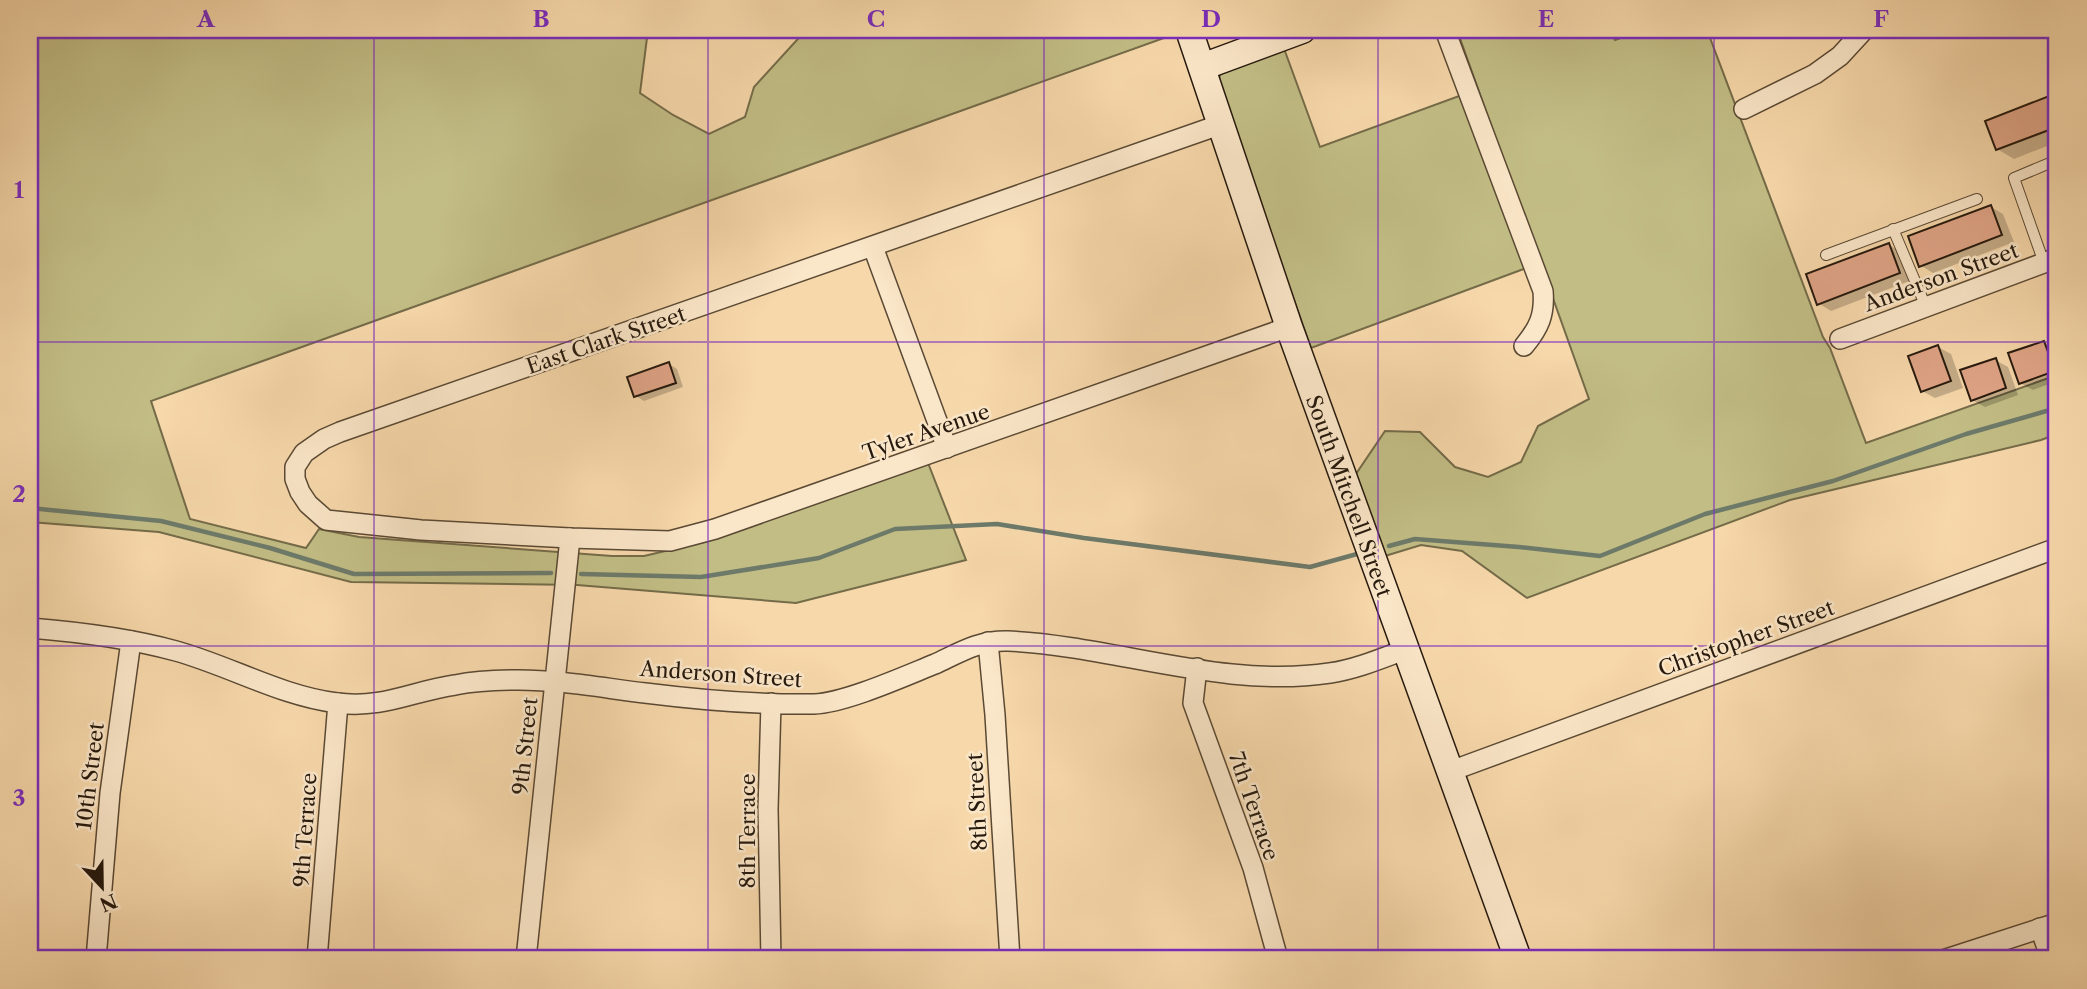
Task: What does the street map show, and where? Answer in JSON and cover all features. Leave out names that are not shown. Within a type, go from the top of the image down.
[{"type":"street","name":"South Mitchell Street","points":[[1189,30],[1289,327],[1518,959]]},
{"type":"street","points":[[1202,67],[1302,30]]},
{"type":"street","points":[[1445,30],[1543,291],[1544,309],[1538,328],[1524,346]]},
{"type":"street","points":[[1744,109],[1815,74],[1840,56],[1864,30]]},
{"type":"street","name":"East Clark Street","points":[[570,538],[421,530],[326,520],[308,504],[300,492],[295,479],[295,467],[304,453],[340,432],[1219,125]]},
{"type":"street","points":[[873,247],[947,449]]},
{"type":"street","name":"Anderson Street","points":[[1840,339],[2051,260]]},
{"type":"street","name":"Tyler Avenue","points":[[570,538],[670,541],[715,529],[1289,327]]},
{"type":"street","name":"9th Street","points":[[526,959],[570,538]]},
{"type":"street","name":"Christopher Street","points":[[1451,771],[2057,548]]},
{"type":"street","name":"Anderson Street","points":[[30,628],[131,641],[177,651],[306,698],[353,705],[397,701],[457,684],[518,680],[673,696],[820,704],[842,699],[938,663],[964,648],[1006,641],[1095,651],[1259,676],[1290,677],[1354,668],[1404,650]]},
{"type":"street","name":"10th Street","points":[[96,959],[110,793],[131,641]]},
{"type":"street","name":"8th Street","points":[[988,642],[1010,959]]},
{"type":"street","name":"7th Terrace","points":[[1197,668],[1193,703],[1253,868],[1278,959]]},
{"type":"street","name":"9th Terrace","points":[[317,959],[338,703]]},
{"type":"street","name":"8th Terrace","points":[[771,703],[768,809],[771,959]]},
{"type":"street","points":[[1946,959],[2049,926],[2051,959]]},
{"type":"lane","points":[[2051,260],[2014,178],[2057,160]]},
{"type":"lane","points":[[1826,255],[1977,199]]},
{"type":"lane","points":[[1894,229],[1926,307]]},
{"type":"shaded area","points":[[30,30],[648,30],[640,93],[709,134],[745,117],[754,87],[806,30],[1176,30],[1178,33],[151,401],[190,519],[306,548],[319,529],[359,537],[612,556],[644,556],[708,541],[928,463],[966,560],[796,603],[577,585],[351,582],[159,532],[30,522]]},
{"type":"shaded area","points":[[1457,30],[1610,30],[1615,40],[1644,30],[1707,30],[1866,443],[2057,375],[2057,434],[1790,500],[1527,598],[1462,551],[1421,545],[1385,556],[1356,474],[1385,431],[1420,432],[1455,467],[1488,477],[1521,462],[1538,426],[1589,399]]},
{"type":"shaded area","points":[[1282,43],[1320,147],[1459,96],[1467,98],[1529,267],[1311,348],[1220,91],[1221,70]]},
{"type":"building","points":[[2057,93],[2057,127],[1996,150],[1985,121]]},
{"type":"building","points":[[1991,205],[2002,235],[1919,267],[1908,236]]},
{"type":"building","points":[[1889,243],[1900,273],[1817,305],[1806,274]]},
{"type":"building","points":[[2044,341],[2055,371],[2019,384],[2008,353]]},
{"type":"building","points":[[1938,345],[1951,381],[1921,392],[1908,356]]},
{"type":"building","points":[[1996,358],[2006,388],[1971,401],[1960,370]]},
{"type":"building","points":[[669,362],[676,383],[634,397],[627,377]]},
{"type":"waterway","points":[[1389,546],[1415,539],[1600,556],[1705,514],[1833,481],[1966,434],[2057,408]]},
{"type":"waterway","points":[[30,508],[161,521],[270,548],[354,574],[551,573]]},
{"type":"waterway","points":[[581,574],[701,577],[819,558],[895,529],[997,524],[1310,567],[1357,554]]}]
